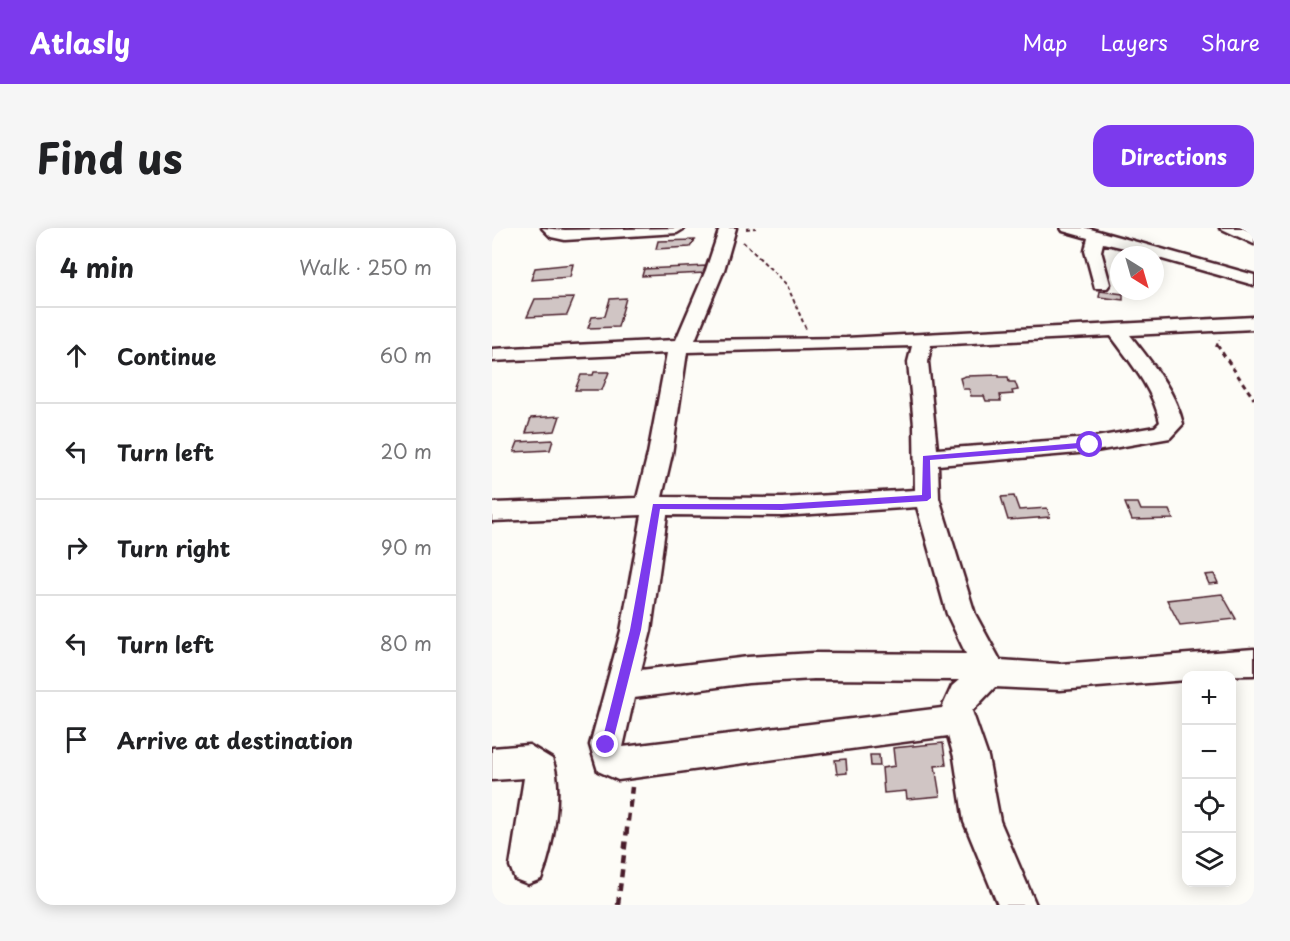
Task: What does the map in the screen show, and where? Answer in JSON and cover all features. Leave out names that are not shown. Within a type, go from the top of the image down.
[{"type":"street","points":[[550,228],[557,234],[565,235],[677,228]]},
{"type":"street","points":[[1228,228],[1254,239]]},
{"type":"street","points":[[1069,229],[1254,280]]},
{"type":"street","points":[[728,231],[715,270],[681,346],[660,454],[636,630],[606,745],[607,755],[610,760],[618,764],[958,720]]},
{"type":"street","points":[[1096,238],[1093,251],[1101,284]]},
{"type":"street","points":[[492,355],[681,346],[824,344],[1254,323]]},
{"type":"street","points":[[926,458],[1090,445],[1162,433],[1168,429],[1172,424],[1171,418],[1160,392],[1115,329]]},
{"type":"street","points":[[923,339],[918,372],[926,458],[927,498],[961,614],[988,670]]},
{"type":"street","points":[[492,512],[652,506],[782,507],[927,498]]},
{"type":"street","points":[[620,686],[748,670],[814,666],[988,670],[1060,677],[1254,662]]},
{"type":"street","points":[[988,670],[958,703],[958,720],[971,757],[982,822],[1017,905]]},
{"type":"street","points":[[492,764],[529,760],[540,770],[542,784],[528,866]]},
{"type":"path","points":[[728,231],[787,285],[806,331],[824,344]]},
{"type":"path","points":[[1233,324],[1224,332],[1216,346],[1254,399]]},
{"type":"path","points":[[618,905],[635,761]]},
{"type":"building","points":[[695,240],[690,247],[656,249],[658,241]]},
{"type":"building","points":[[573,264],[570,277],[531,280],[535,268]]},
{"type":"building","points":[[706,266],[705,273],[642,276],[644,269]]},
{"type":"building","points":[[1100,291],[1110,292],[1110,298],[1099,297]]},
{"type":"building","points":[[574,298],[567,315],[527,317],[535,299]]},
{"type":"building","points":[[626,298],[618,327],[588,328],[592,317],[605,316],[610,299]]},
{"type":"building","points":[[594,372],[609,372],[602,390],[575,390],[581,375],[593,375]]},
{"type":"building","points":[[999,375],[999,377],[1008,377],[1009,382],[1015,382],[1018,390],[1012,391],[1013,394],[1000,395],[1001,401],[986,401],[984,396],[971,396],[969,389],[963,389],[960,378],[966,376]]},
{"type":"building","points":[[560,416],[555,431],[526,433],[531,418]]},
{"type":"building","points":[[553,440],[550,450],[514,452],[518,442]]},
{"type":"building","points":[[1014,496],[1019,510],[1047,508],[1050,517],[1008,520],[1001,497]]},
{"type":"building","points":[[1125,503],[1138,503],[1141,510],[1169,510],[1173,519],[1132,520]]},
{"type":"building","points":[[1214,574],[1218,583],[1209,584],[1205,575]]},
{"type":"building","points":[[1222,594],[1236,619],[1180,625],[1167,600]]},
{"type":"building","points":[[943,743],[946,765],[935,766],[940,796],[907,799],[906,791],[884,793],[882,768],[895,766],[893,748]]},
{"type":"building","points":[[870,755],[879,755],[880,766],[871,766]]},
{"type":"building","points":[[846,759],[847,773],[837,774],[835,760]]},
{"type":"route","points":[[606,745],[636,630],[646,555],[656,506],[752,508],[927,498],[926,458],[1090,445]]}]
